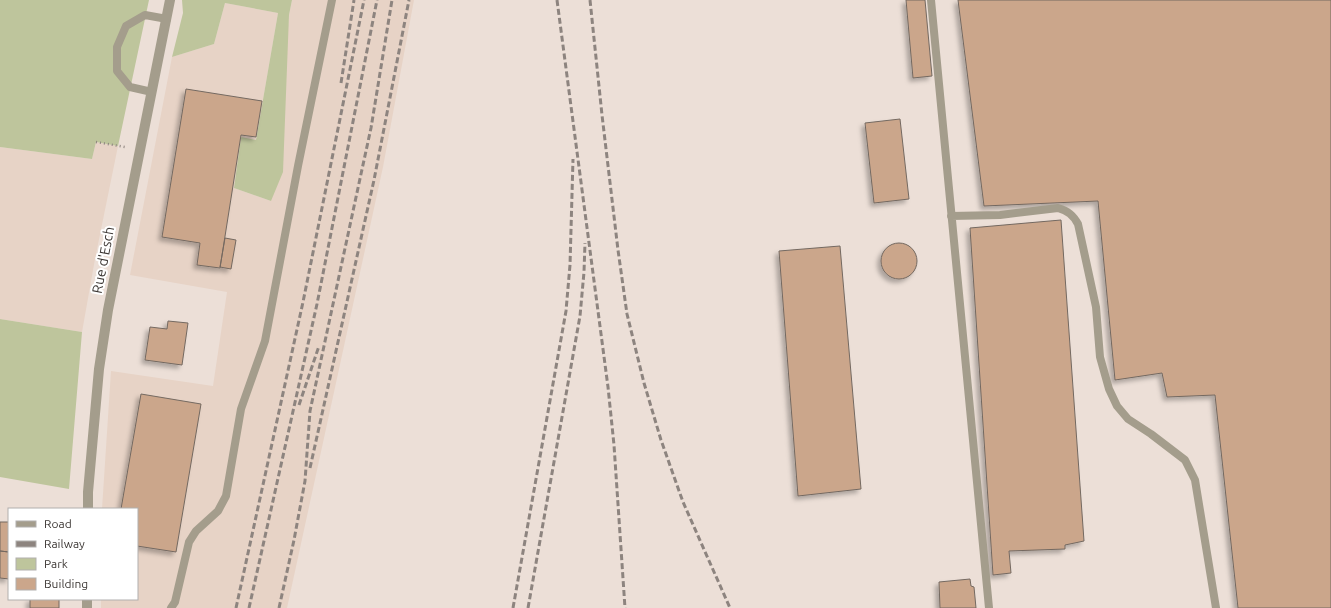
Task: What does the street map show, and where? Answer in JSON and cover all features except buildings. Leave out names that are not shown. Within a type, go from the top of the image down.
[{"type":"street","name":"Rue d'Esch","points":[[88,508],[88,492],[99,369],[108,310],[170,0]]},
{"type":"lane","points":[[171,608],[175,602],[189,542],[196,531],[218,511],[226,496],[241,409],[265,341],[298,166],[332,0]]},
{"type":"lane","points":[[931,0],[989,608]]},
{"type":"lane","points":[[152,92],[130,87],[117,71],[117,47],[126,26],[145,15],[167,19]]},
{"type":"lane","points":[[952,216],[1000,214],[1058,208],[1073,216],[1078,224],[1096,307],[1100,357],[1109,389],[1117,406],[1128,419],[1151,434],[1185,460],[1195,480],[1216,608]]},
{"type":"path","points":[[96,142],[118,146]]},
{"type":"shaded area","points":[[292,0],[414,0],[383,167],[287,608],[101,608],[101,600],[138,600],[138,508],[102,508],[111,371],[213,386],[227,292],[130,275],[172,57],[214,44],[225,3],[278,13],[256,140],[241,138],[234,188],[271,201],[289,15]]},
{"type":"shaded area","points":[[96,142],[118,146],[82,332],[0,319],[0,147],[92,159]]},
{"type":"green space","points":[[0,0],[149,0],[118,146],[96,142],[92,159],[0,147]]},
{"type":"green space","points":[[182,0],[292,0],[289,15],[283,172],[271,201],[234,188],[241,137],[256,140],[278,13],[225,3],[214,44],[172,57],[183,13]]},
{"type":"green space","points":[[0,319],[82,332],[69,489],[0,477]]},
{"type":"railway","points":[[341,83],[354,0]]},
{"type":"railway","points":[[236,608],[303,302],[364,0]]},
{"type":"railway","points":[[249,608],[317,304],[377,0]]},
{"type":"railway","points":[[279,608],[305,481],[310,411],[371,128],[392,0]]},
{"type":"railway","points":[[310,468],[374,180],[409,0]]},
{"type":"railway","points":[[557,0],[608,387],[614,445],[625,608]]},
{"type":"railway","points":[[590,0],[602,115],[627,314],[644,383],[661,440],[683,502],[730,608]]},
{"type":"railway","points":[[513,608],[566,311],[570,265],[573,159]]},
{"type":"railway","points":[[528,608],[580,316],[585,243]]},
{"type":"railway","points":[[299,405],[319,346]]}]
